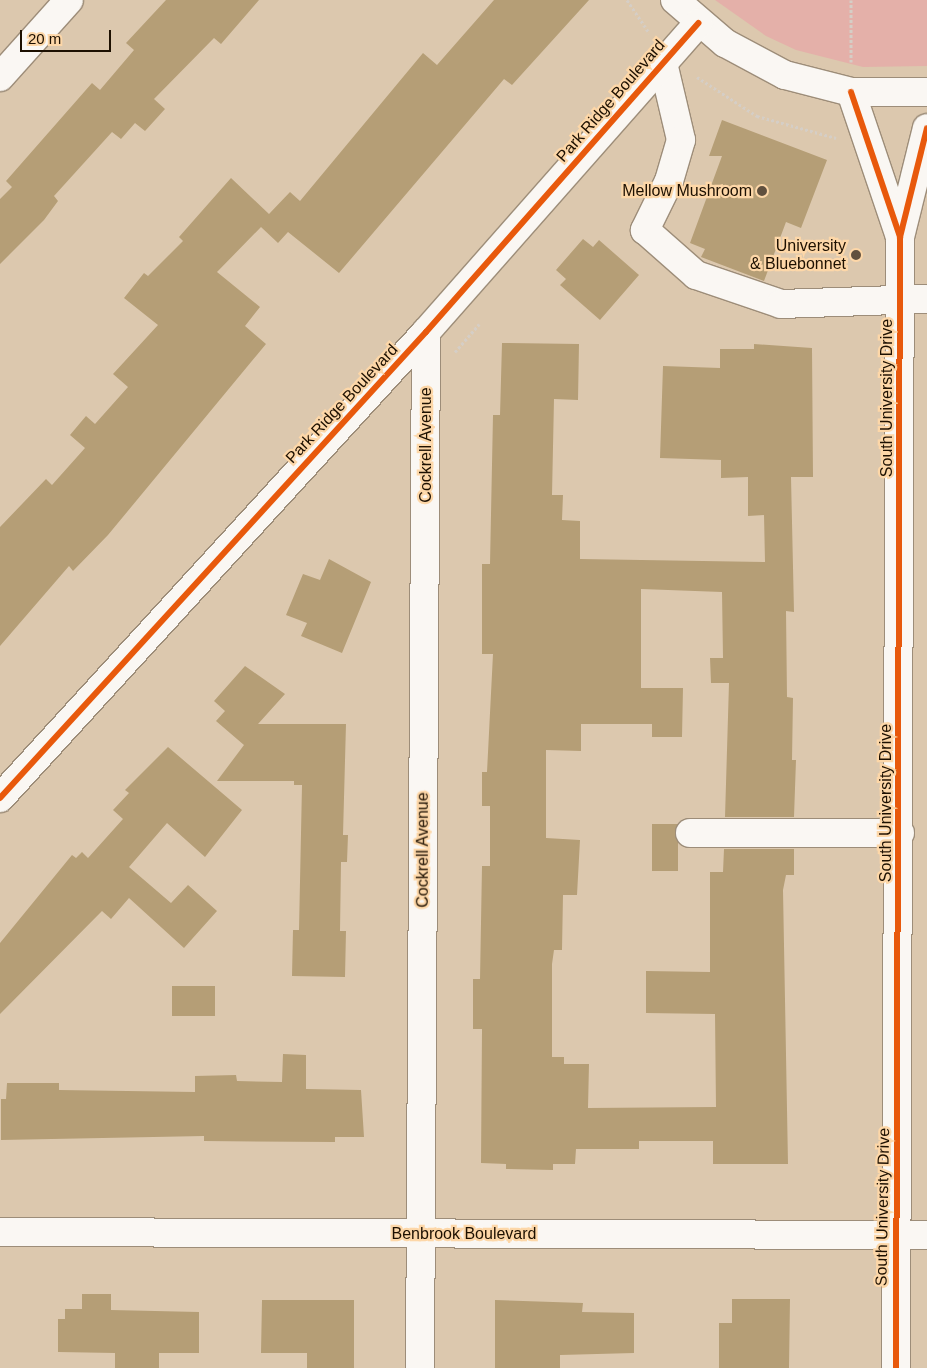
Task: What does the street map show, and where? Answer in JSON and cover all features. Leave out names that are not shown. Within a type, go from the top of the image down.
[{"type":"street","points":[[0,77],[69,0]]},
{"type":"street","points":[[675,0],[698,23],[762,65],[818,86],[851,81],[927,92]]},
{"type":"street","name":"Park Ridge Boulevard","points":[[0,798],[426,332],[698,23]]},
{"type":"street","points":[[662,63],[680,140],[669,182],[645,230],[696,275],[781,304],[900,299],[927,300]]},
{"type":"street","name":"South University Drive","points":[[851,81],[900,237]]},
{"type":"street","name":"South University Drive","points":[[896,1368],[900,833],[900,237],[927,128]]},
{"type":"street","name":"Cockrell Avenue","points":[[420,1368],[426,332]]},
{"type":"street","points":[[690,833],[900,833]]},
{"type":"street","name":"Benbrook Boulevard","points":[[0,1232],[927,1235]]},
{"type":"path","points":[[626,0],[651,35]]},
{"type":"path","points":[[851,0],[851,81]]},
{"type":"path","points":[[693,75],[757,116],[805,133],[845,138]]},
{"type":"path","points":[[453,354],[479,324]]},
{"type":"shaded area","points":[[715,0],[927,0],[927,66],[863,67],[796,50],[766,36]]},
{"type":"building","points":[[166,0],[259,0],[221,44],[214,38],[154,99],[165,109],[145,131],[135,123],[121,139],[112,132],[54,196],[58,201],[44,220],[0,264],[0,199],[12,187],[6,181],[92,83],[100,90],[134,50],[126,43]]},
{"type":"building","points":[[494,0],[589,0],[512,85],[504,79],[339,273],[288,232],[278,243],[261,227],[217,272],[260,307],[245,326],[266,344],[108,535],[73,571],[69,566],[0,646],[0,527],[46,479],[52,485],[85,448],[70,435],[86,416],[95,424],[128,387],[113,374],[158,325],[124,298],[144,273],[148,276],[183,241],[179,237],[231,178],[269,214],[290,192],[300,201],[423,53],[437,65]]},
{"type":"building","name":"Mellow Mushroom","points":[[722,120],[827,160],[801,228],[786,222],[764,281],[701,257],[705,249],[690,243],[722,156],[709,156]]},
{"type":"building","points":[[583,239],[593,247],[599,240],[639,275],[600,320],[560,285],[566,279],[556,270]]},
{"type":"building","points":[[502,343],[579,344],[578,400],[554,399],[552,495],[563,495],[562,520],[580,521],[580,559],[765,562],[764,515],[748,516],[748,477],[721,478],[721,460],[660,458],[663,366],[720,368],[720,349],[754,349],[754,344],[812,348],[813,477],[791,477],[794,612],[786,611],[787,697],[793,698],[792,760],[796,760],[794,817],[725,817],[729,683],[711,683],[710,658],[723,658],[722,592],[641,589],[641,688],[683,688],[682,737],[652,737],[652,724],[581,724],[581,751],[546,750],[546,838],[580,840],[577,895],[563,895],[562,950],[554,950],[552,964],[552,1057],[564,1057],[564,1064],[589,1064],[588,1108],[716,1107],[715,1014],[646,1013],[646,971],[710,972],[710,872],[723,872],[724,849],[794,849],[794,875],[786,875],[783,890],[788,1164],[713,1164],[713,1141],[639,1141],[639,1149],[576,1149],[575,1164],[553,1164],[553,1170],[506,1169],[506,1164],[481,1163],[482,1029],[473,1029],[473,979],[480,979],[482,866],[490,866],[490,806],[482,806],[482,772],[487,772],[493,654],[482,654],[482,564],[490,564],[493,415],[500,415]]},
{"type":"building","points":[[329,559],[371,582],[342,653],[301,636],[307,623],[286,615],[303,574],[320,580]]},
{"type":"building","points":[[245,666],[285,694],[258,724],[346,724],[343,835],[348,835],[347,862],[341,862],[340,931],[346,931],[345,977],[292,976],[293,930],[299,930],[302,785],[294,785],[294,781],[217,781],[244,745],[216,721],[225,711],[214,701]]},
{"type":"building","points":[[168,747],[242,810],[205,857],[167,823],[129,867],[171,903],[188,885],[217,911],[184,948],[129,898],[111,919],[102,911],[0,1014],[0,943],[72,855],[76,858],[82,852],[88,858],[123,819],[113,810],[129,793],[125,790]]},
{"type":"building","points":[[652,824],[678,824],[678,871],[652,871]]},
{"type":"building","points":[[172,986],[215,986],[215,1016],[172,1016]]},
{"type":"building","points":[[283,1054],[306,1055],[306,1089],[361,1090],[364,1137],[335,1137],[335,1142],[204,1141],[204,1136],[1,1140],[1,1099],[6,1099],[7,1083],[59,1083],[59,1090],[195,1092],[195,1076],[236,1075],[237,1081],[282,1082]]},
{"type":"building","points":[[82,1294],[111,1294],[111,1310],[199,1312],[199,1353],[159,1353],[159,1368],[115,1368],[115,1353],[58,1352],[58,1319],[65,1319],[65,1309],[82,1309]]},
{"type":"building","points":[[732,1299],[790,1299],[789,1368],[719,1368],[719,1323],[732,1323]]},
{"type":"building","points":[[262,1300],[354,1300],[354,1368],[307,1368],[307,1353],[261,1353]]},
{"type":"building","points":[[495,1300],[583,1303],[582,1312],[634,1313],[634,1353],[560,1355],[560,1368],[495,1368]]},
{"type":"cycle path","points":[[0,798],[426,332],[698,23]]},
{"type":"cycle path","points":[[851,92],[900,237]]},
{"type":"cycle path","points":[[896,1368],[900,237],[927,128]]},
{"type":"place","name":"Mellow Mushroom","points":[[762,191]]},
{"type":"place","name":"University & Bluebonnet","points":[[856,255]]}]
